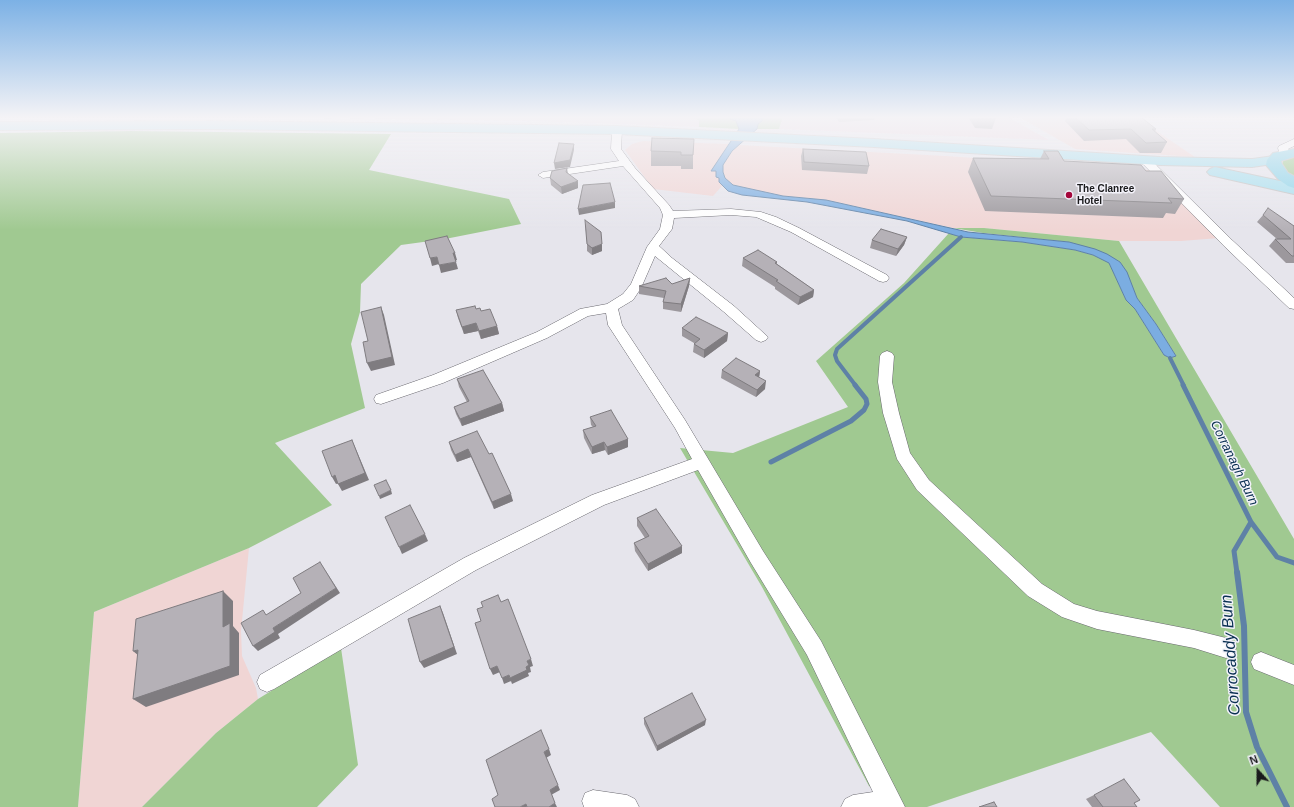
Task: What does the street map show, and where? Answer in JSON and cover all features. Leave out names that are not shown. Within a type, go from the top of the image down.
[{"type":"highway","points":[[1284,156],[1274,165],[1277,170],[1294,183]]},
{"type":"main road","points":[[1049,155],[1153,161],[1252,163],[1284,156]]},
{"type":"main road","points":[[1153,161],[1294,189]]},
{"type":"street","points":[[381,399],[438,379],[542,335],[585,312],[611,308],[628,298],[637,285],[653,247],[666,229],[669,215],[665,207],[625,163],[620,155]]},
{"type":"street","points":[[1153,161],[1228,243],[1294,305]]},
{"type":"street","points":[[543,175],[625,163]]},
{"type":"street","points":[[669,215],[731,212],[757,214],[772,219],[795,230],[883,278]]},
{"type":"street","points":[[653,247],[668,261],[761,336]]},
{"type":"street","points":[[611,308],[615,325],[703,462],[757,557],[814,648],[891,804],[853,807]]},
{"type":"street","points":[[887,356],[885,382],[891,413],[903,455],[923,484],[1035,590],[1069,611],[1097,620],[1194,639],[1226,648]]},
{"type":"street","points":[[267,682],[470,564],[598,500],[703,462]]},
{"type":"street","points":[[1261,662],[1294,675]]},
{"type":"street","points":[[593,801],[627,807]]},
{"type":"shaded area","points":[[628,155],[722,155],[712,171],[716,171],[719,182],[722,186],[713,196],[653,189]]},
{"type":"shaded area","points":[[730,155],[921,155],[1149,170],[1219,238],[1181,241],[1119,241],[984,228],[953,228],[826,200],[783,196],[750,190],[733,185],[725,178],[723,165]]},
{"type":"shaded area","points":[[1160,155],[1192,155],[1195,157]]},
{"type":"shaded area","points":[[249,548],[241,631],[242,656],[256,688],[258,699],[216,733],[142,807],[78,807],[94,612]]},
{"type":"green space","points":[[0,155],[378,155],[369,170],[509,199],[521,224],[445,239],[401,245],[361,284],[360,312],[351,344],[365,408],[275,443],[332,505],[249,548],[94,612],[78,807],[0,807]]},
{"type":"green space","points":[[1294,156],[1294,178],[1285,171],[1282,165],[1283,161]]},
{"type":"green space","points":[[953,228],[984,228],[1119,241],[1294,539],[1294,807],[1220,807],[1151,732],[927,807],[901,807],[869,786],[762,587],[680,448],[733,453],[848,407],[816,361],[904,283],[949,233],[961,237],[1022,242],[1075,250],[1093,255],[1109,262],[1126,300],[1135,309],[1164,355],[1170,358],[1176,356],[1156,324],[1137,298],[1120,262],[1069,242],[983,233]]},
{"type":"green space","points":[[341,648],[358,765],[317,807],[142,807],[216,733],[258,699]]},
{"type":"water","points":[[722,155],[730,155],[723,165],[723,172],[725,178],[733,185],[783,196],[826,200],[968,232],[1069,242],[1095,249],[1120,262],[1127,272],[1137,298],[1156,324],[1176,356],[1170,358],[1164,355],[1135,309],[1126,300],[1109,263],[1093,255],[1075,250],[1022,242],[961,237],[907,221],[807,202],[742,195],[728,191],[719,182],[719,178],[716,177],[716,171],[711,171]]},
{"type":"building","points":[[556,155],[571,155],[570,160],[554,163]]},
{"type":"building","points":[[803,155],[867,155],[869,166],[804,162]]},
{"type":"building","points":[[1046,155],[1060,155],[1064,161],[1141,165],[1146,171],[1161,171],[1184,199],[1168,198],[1172,203],[991,196],[973,158],[1049,159]]},
{"type":"building","points":[[567,168],[566,172],[578,181],[561,187],[550,178],[552,171]]},
{"type":"building","points":[[610,183],[615,202],[578,209],[583,185]]},
{"type":"building","points":[[1268,208],[1294,226],[1294,256],[1292,256],[1275,239],[1291,239],[1263,215]]},
{"type":"building","points":[[585,220],[601,232],[602,244],[592,248],[587,244]]},
{"type":"building","points":[[881,229],[907,237],[898,249],[872,240]]},
{"type":"building","points":[[447,236],[455,253],[453,253],[456,262],[439,265],[437,257],[430,258],[425,241]]},
{"type":"building","points":[[758,250],[777,262],[775,263],[814,290],[800,297],[776,281],[778,280],[743,258]]},
{"type":"building","points":[[666,278],[672,284],[690,278],[681,304],[663,302],[666,291],[639,286]]},
{"type":"building","points":[[475,306],[476,309],[480,308],[481,311],[490,309],[497,326],[479,331],[476,323],[462,327],[456,310]]},
{"type":"building","points":[[381,307],[392,357],[367,363],[363,342],[368,341],[361,312]]},
{"type":"building","points":[[696,317],[728,333],[704,350],[694,344],[700,339],[682,328]]},
{"type":"building","points":[[736,358],[760,371],[755,375],[766,381],[757,390],[722,370]]},
{"type":"building","points":[[483,370],[502,403],[460,419],[454,407],[469,401],[457,379]]},
{"type":"building","points":[[611,410],[628,439],[607,447],[604,442],[592,447],[583,430],[596,426],[590,417]]},
{"type":"building","points":[[477,431],[489,454],[492,453],[511,494],[492,502],[468,449],[455,455],[449,442]]},
{"type":"building","points":[[352,440],[365,473],[338,484],[335,475],[332,477],[322,451]]},
{"type":"building","points":[[386,480],[391,490],[379,496],[374,485]]},
{"type":"building","points":[[410,505],[425,534],[399,547],[385,517]]},
{"type":"building","points":[[656,509],[682,546],[648,564],[634,543],[649,536],[637,518]]},
{"type":"building","points":[[320,562],[336,588],[273,628],[275,632],[253,646],[241,623],[263,610],[266,615],[301,593],[293,578]]},
{"type":"building","points":[[223,591],[223,627],[230,623],[230,666],[133,699],[138,650],[133,651],[136,619]]},
{"type":"building","points":[[498,595],[501,602],[508,599],[531,659],[527,661],[529,665],[526,667],[527,670],[510,678],[509,675],[502,678],[497,666],[490,669],[475,623],[481,621],[477,609],[483,607],[481,602]]},
{"type":"building","points":[[440,606],[454,647],[420,662],[408,619]]},
{"type":"building","points":[[692,693],[706,720],[657,746],[644,718]]},
{"type":"building","points":[[541,730],[549,749],[544,752],[558,785],[550,790],[555,803],[549,807],[527,807],[526,804],[520,807],[495,807],[492,799],[498,795],[486,760]]},
{"type":"building","points":[[1124,779],[1140,800],[1134,803],[1137,807],[1103,807],[1094,795]]},
{"type":"building","points":[[994,802],[997,807],[979,807]]},
{"type":"waterway","points":[[856,386],[837,361],[835,355],[837,349],[961,237]]},
{"type":"waterway","name":"Corranagh Burn","points":[[1170,358],[1184,386]]},
{"type":"waterway","points":[[771,462],[851,421],[864,410],[867,404],[866,399],[855,385]]},
{"type":"waterway","name":"Corranagh Burn","points":[[1183,385],[1251,522]]},
{"type":"waterway","name":"Corrocaddy Burn","points":[[1237,573],[1234,551],[1251,522]]},
{"type":"waterway","name":"Corranagh Burn","points":[[1251,522],[1277,557],[1294,563]]},
{"type":"waterway","name":"Corrocaddy Burn","points":[[1237,572],[1244,626],[1246,712],[1257,747],[1287,807]]},
{"type":"place","name":"The Clanree Hotel","points":[[1069,195]]}]
